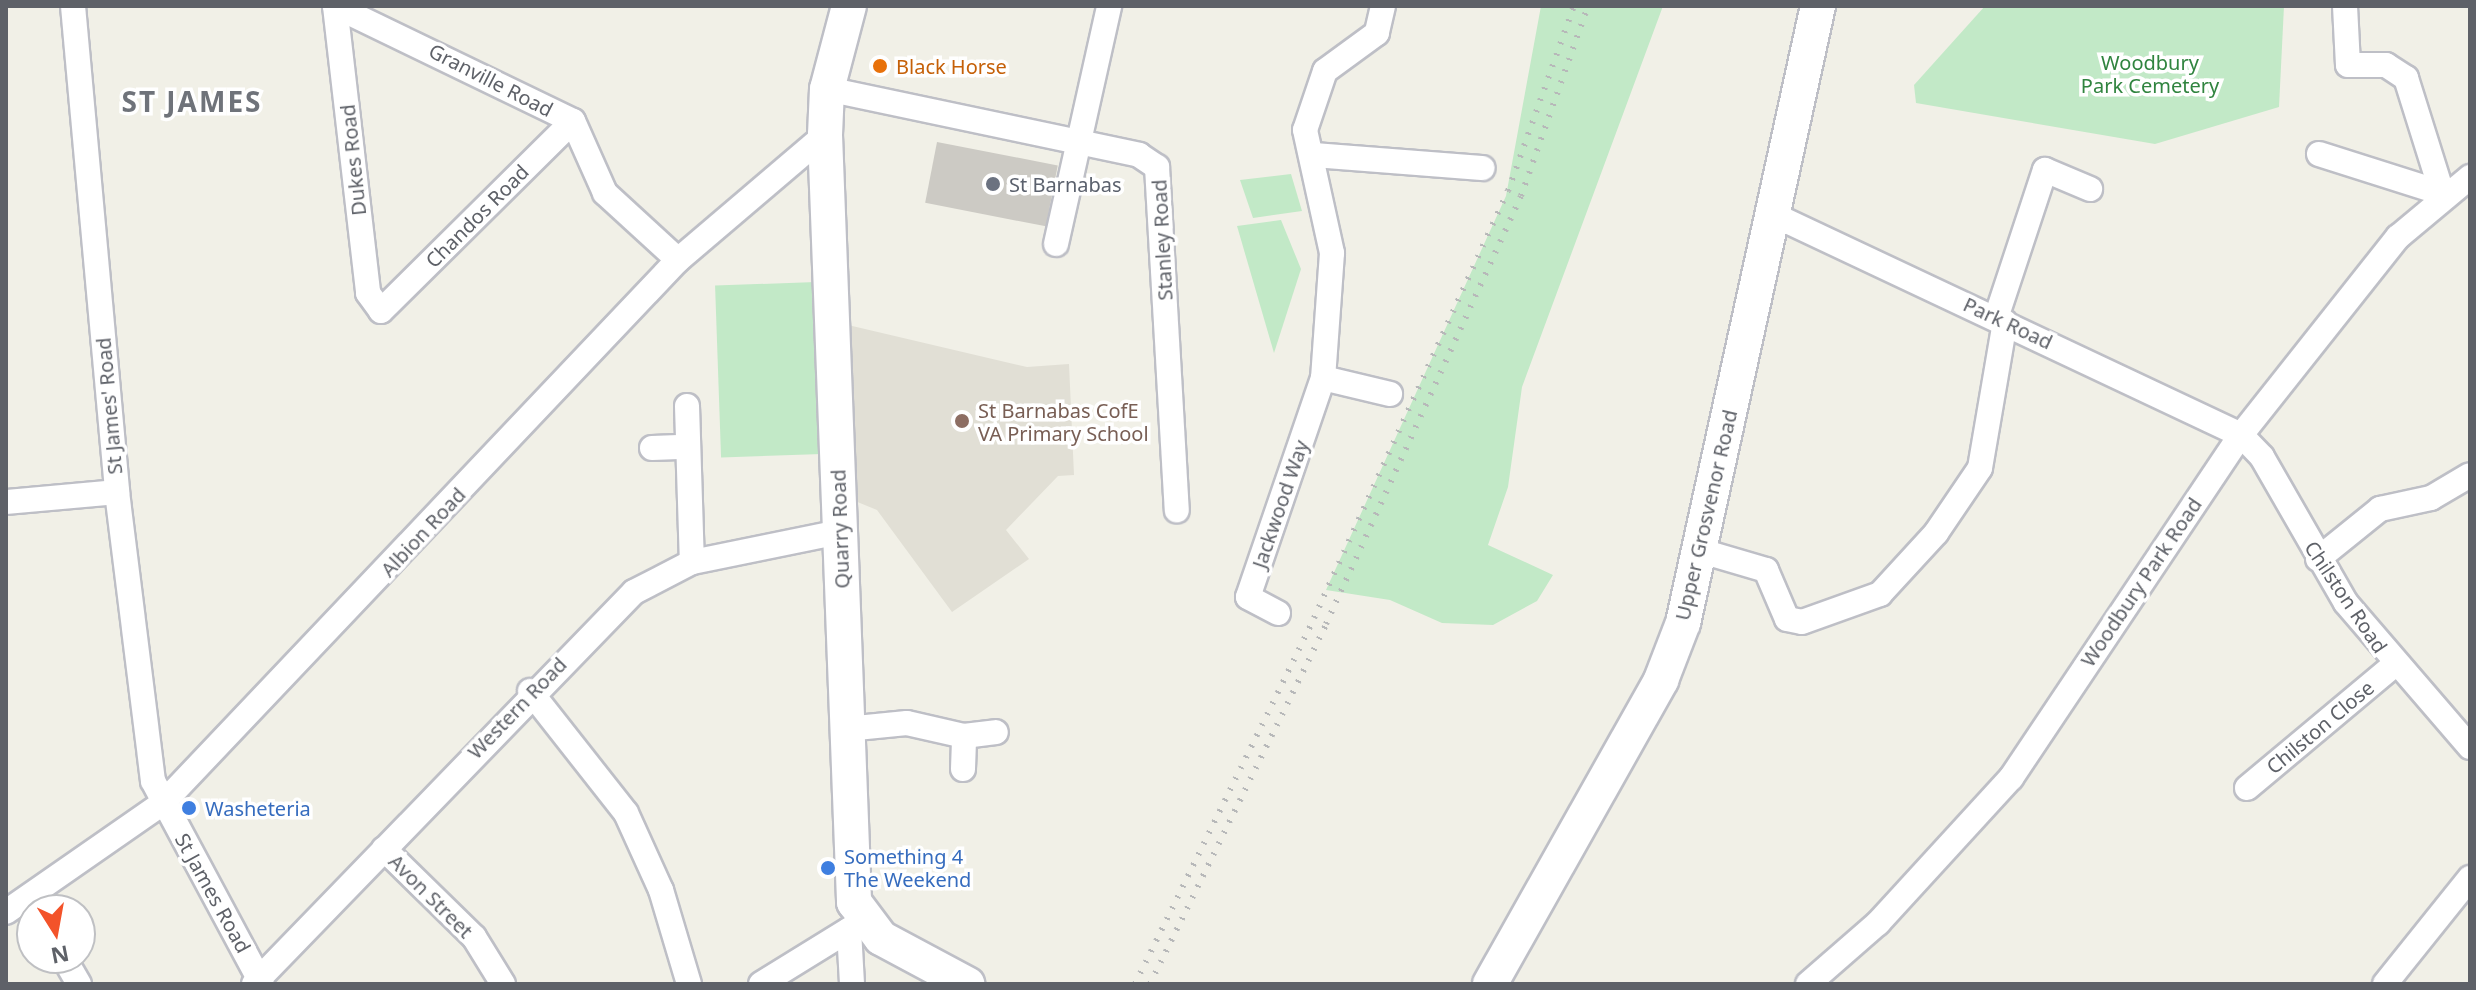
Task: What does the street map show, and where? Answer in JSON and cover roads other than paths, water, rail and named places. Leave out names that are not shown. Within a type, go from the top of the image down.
[{"type":"street","name":"St James' Road","points":[[73,6],[117,492],[153,781],[163,803]]},
{"type":"street","name":"Granville Road","points":[[335,6],[573,121],[605,193],[678,260]]},
{"type":"street","name":"Dukes Road","points":[[335,6],[368,293],[381,311]]},
{"type":"street","name":"Quarry Road","points":[[849,6],[827,89],[825,135],[856,926]]},
{"type":"street","points":[[1056,244],[1109,6]]},
{"type":"street","name":"Jackwood Way","points":[[1278,613],[1248,597],[1323,378],[1332,253],[1313,155],[1305,130],[1311,97],[1325,71],[1377,33],[1383,6]]},
{"type":"street","name":"Upper Grosvenor Road","points":[[1490,984],[1661,680],[1698,550],[1818,6]]},
{"type":"street","points":[[2345,6],[2348,65],[2386,65],[2406,78],[2442,193]]},
{"type":"street","name":"Stanley Road","points":[[827,89],[1139,155],[1157,167],[1177,510]]},
{"type":"street","name":"Chandos Road","points":[[381,311],[573,121]]},
{"type":"street","name":"Albion Road","points":[[45,894],[163,803],[678,260],[825,135]]},
{"type":"street","points":[[2319,154],[2442,193]]},
{"type":"street","points":[[1313,155],[1483,168]]},
{"type":"street","points":[[1698,550],[1766,570],[1787,619],[1802,622],[1880,594],[1936,533],[1980,468],[2000,320],[2045,170],[2090,189]]},
{"type":"street","name":"Woodbury Park Road","points":[[1808,984],[1874,927],[2011,778],[2241,435],[2398,237],[2442,193],[2470,177]]},
{"type":"street","name":"Park Road","points":[[1774,215],[2241,435]]},
{"type":"street","points":[[1323,378],[1390,394]]},
{"type":"street","points":[[687,406],[692,562]]},
{"type":"street","name":"Chilston Road","points":[[2241,435],[2262,457],[2318,559],[2393,666],[2470,747]]},
{"type":"street","points":[[652,448],[686,447]]},
{"type":"street","points":[[2318,559],[2380,509],[2431,498],[2470,475]]},
{"type":"street","points":[[6,502],[117,492]]},
{"type":"street","name":"Western Road","points":[[259,983],[530,691],[634,592],[692,562],[840,532]]},
{"type":"street","name":"Chilston Close","points":[[2247,788],[2393,666]]},
{"type":"street","points":[[530,691],[626,813],[661,890],[689,984]]},
{"type":"street","points":[[846,729],[930,724],[964,736],[996,732]]},
{"type":"street","points":[[963,769],[964,736]]},
{"type":"street","name":"St James Road","points":[[163,803],[259,983]]},
{"type":"street","name":"Avon Street","points":[[384,849],[474,937],[503,984]]},
{"type":"street","points":[[2385,984],[2470,878]]},
{"type":"street","points":[[761,984],[856,926]]},
{"type":"street","points":[[852,984],[856,926]]},
{"type":"street","points":[[856,926],[967,984]]},
{"type":"railway","points":[[1135,984],[1314,618],[1508,191],[1574,6]]},
{"type":"railway","points":[[1150,984],[1326,624],[1521,196],[1588,6]]},
{"type":"place","name":"Black Horse","points":[[880,66]]},
{"type":"place","name":"St Barnabas","points":[[993,184]]},
{"type":"place","name":"St Barnabas CofE VA Primary School","points":[[962,421]]},
{"type":"place","name":"Washeteria","points":[[189,808]]},
{"type":"place","name":"Something 4 The Weekend","points":[[828,868]]},
{"type":"district","name":"ST JAMES","points":[[192,101]]},
{"type":"park label","name":"Woodbury Park Cemetery","points":[[2150,74]]}]
